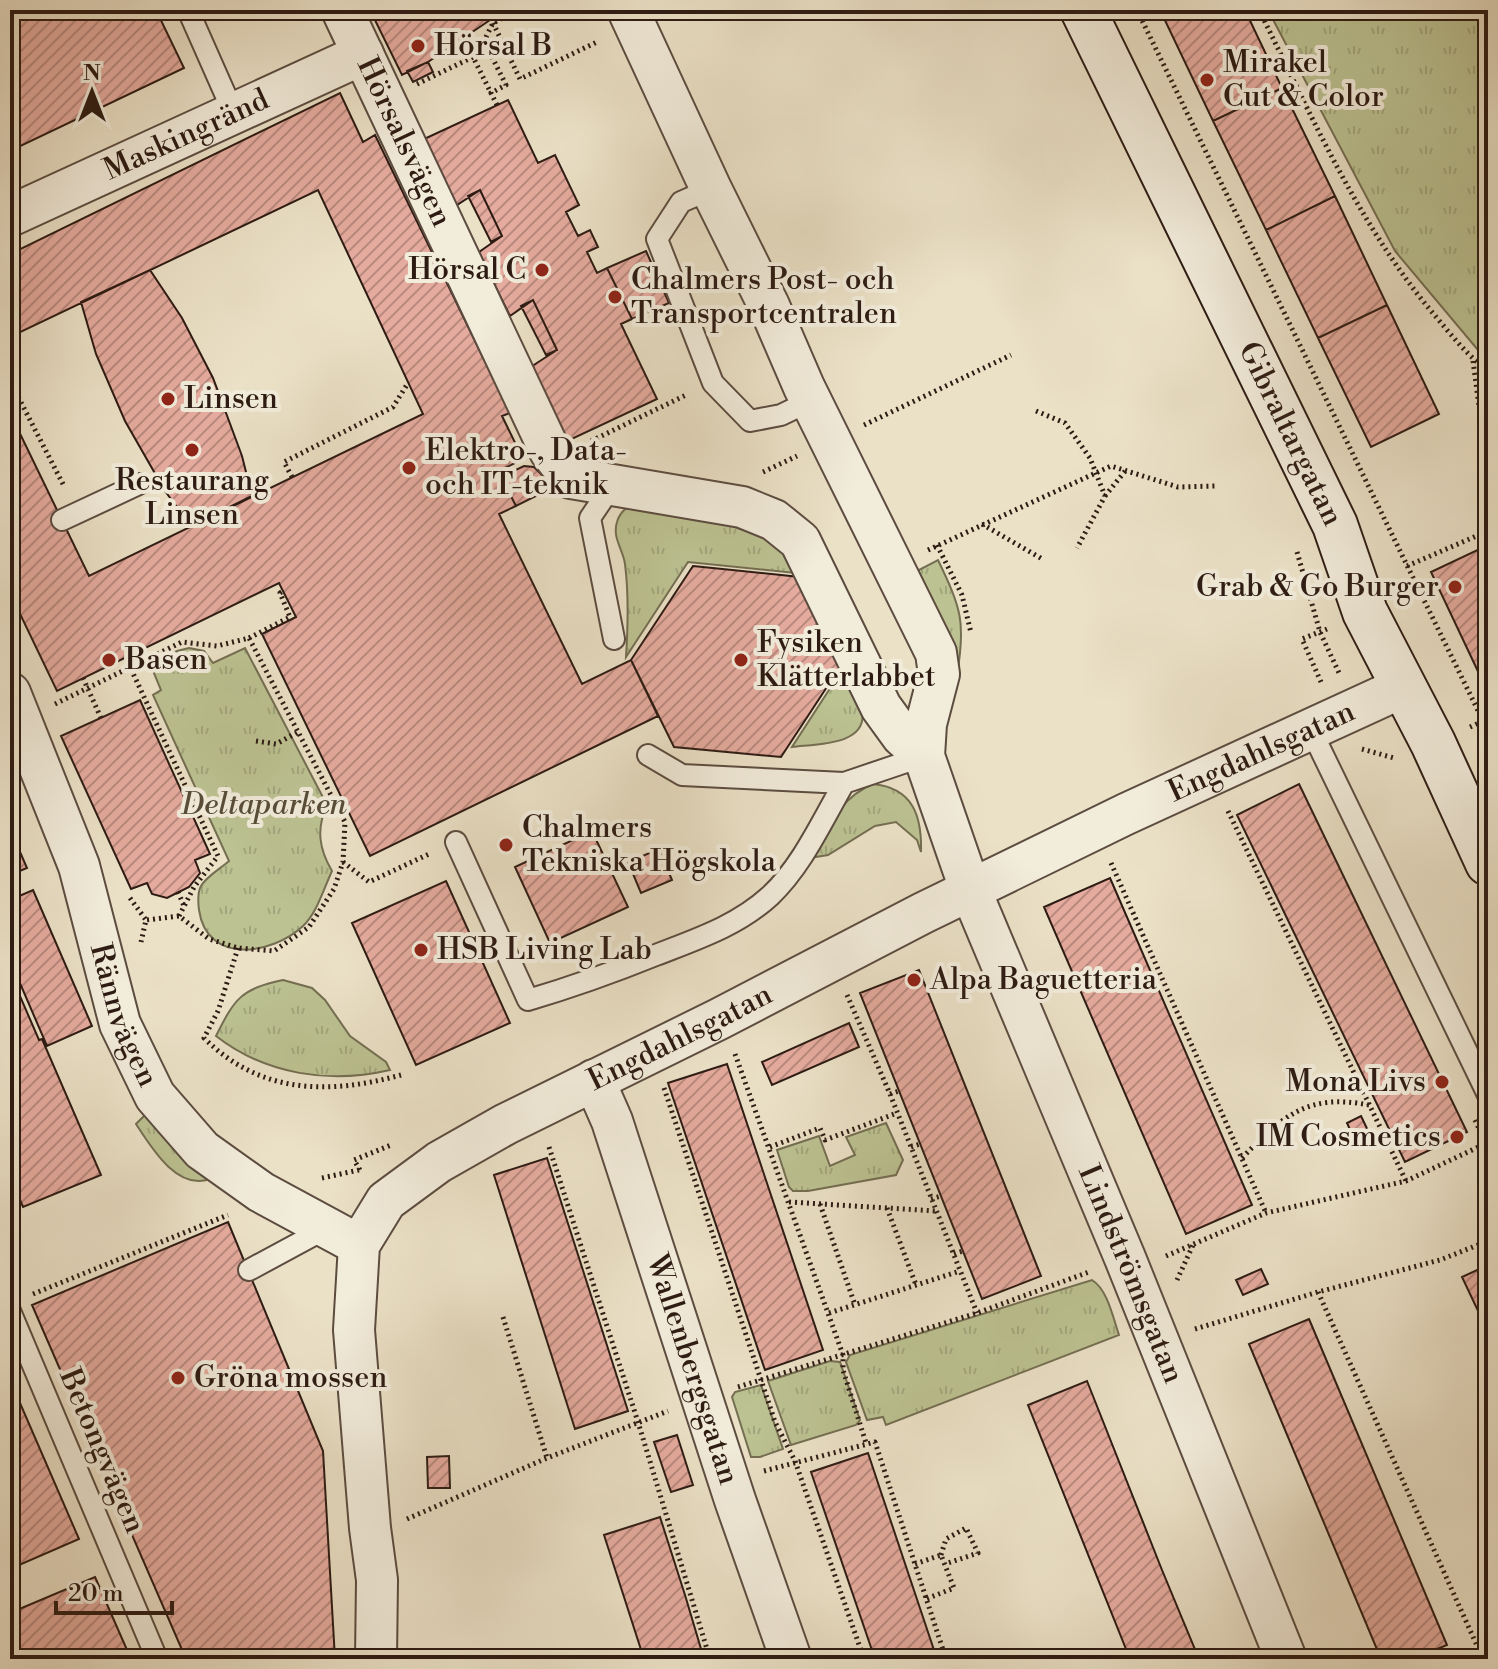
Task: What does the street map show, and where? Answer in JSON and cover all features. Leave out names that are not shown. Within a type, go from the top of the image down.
[{"type":"street","name":"Hörsalsvägen","points":[[342,10],[550,451],[571,478],[742,507],[774,520],[800,541],[881,707],[902,736],[924,756]]},
{"type":"street","points":[[628,10],[831,441],[936,653],[939,674],[926,724],[924,756]]},
{"type":"street","name":"Gibraltargatan","points":[[1083,10],[1335,525],[1365,612],[1433,743],[1488,863]]},
{"type":"street","name":"Maskingränd","points":[[10,216],[363,54]]},
{"type":"street","name":"Engdahlsgatan","points":[[376,1659],[377,1580],[354,1330],[342,1237],[439,1162],[506,1124],[719,1019],[970,889],[1403,687]]},
{"type":"street","name":"Rännvägen","points":[[25,688],[79,866],[120,1024],[155,1096],[202,1150],[261,1192],[342,1237]]},
{"type":"street","name":"Lindströmsgatan","points":[[924,756],[970,889],[1125,1258],[1286,1659]]},
{"type":"street","name":"Wallenbergsgatan","points":[[594,1080],[617,1137],[729,1482],[791,1659]]},
{"type":"lane","points":[[188,10],[234,114]]},
{"type":"lane","points":[[711,189],[681,202],[657,239],[713,383],[750,421],[781,415],[812,400]]},
{"type":"lane","points":[[70,516],[139,484]]},
{"type":"lane","points":[[611,487],[590,518],[614,639]]},
{"type":"lane","points":[[1311,730],[1488,1095]]},
{"type":"lane","points":[[648,755],[682,775],[844,783],[924,756]]},
{"type":"lane","points":[[456,842],[528,1000],[591,982],[704,938],[741,920],[772,894],[798,862],[844,783]]},
{"type":"lane","points":[[249,1270],[342,1237]]},
{"type":"lane","name":"Betongvägen","points":[[17,1304],[157,1659]]},
{"type":"path","points":[[491,93],[506,85],[484,41],[485,34],[493,23],[518,10]]},
{"type":"path","points":[[1259,10],[1355,203],[1418,296],[1473,360],[1488,371]]},
{"type":"path","points":[[493,23],[520,79],[599,41]]},
{"type":"path","points":[[481,24],[485,34]]},
{"type":"path","points":[[422,82],[473,57],[497,105]]},
{"type":"path","points":[[753,477],[1011,355]]},
{"type":"path","points":[[1473,360],[1486,458]]},
{"type":"path","points":[[10,381],[70,516]]},
{"type":"path","points":[[292,477],[284,462],[393,407],[408,383]]},
{"type":"path","points":[[584,445],[713,383]]},
{"type":"path","points":[[1036,411],[1065,423],[1090,458],[1105,496]]},
{"type":"path","points":[[1077,548],[1105,496],[1126,470]]},
{"type":"path","points":[[981,523],[1044,560]]},
{"type":"path","points":[[1407,566],[1488,531]]},
{"type":"path","points":[[937,545],[962,595],[971,622],[972,644]]},
{"type":"path","points":[[1419,590],[1488,731]]},
{"type":"path","points":[[10,635],[25,688],[88,689],[182,642],[217,646],[249,638],[290,617],[280,593],[283,591]]},
{"type":"path","points":[[146,920],[179,916],[209,939],[238,948],[274,951],[309,927],[334,889],[343,862],[345,822],[249,638]]},
{"type":"path","points":[[131,669],[218,856],[194,887],[179,916]]},
{"type":"path","points":[[83,678],[101,718]]},
{"type":"path","points":[[256,741],[276,744],[298,732]]},
{"type":"path","points":[[345,822],[352,819]]},
{"type":"path","points":[[1236,829],[1406,1181]]},
{"type":"path","points":[[343,862],[369,882],[456,842]]},
{"type":"path","points":[[1107,854],[1266,1213]]},
{"type":"path","points":[[124,885],[146,920],[139,954]]},
{"type":"path","points":[[178,892],[184,907]]},
{"type":"path","points":[[238,948],[218,1011],[204,1038],[223,1057],[253,1074],[289,1085],[331,1089],[401,1075]]},
{"type":"path","points":[[846,994],[890,1094],[977,1313]]},
{"type":"path","points":[[734,1050],[829,1313],[866,1443]]},
{"type":"path","points":[[664,1087],[775,1422],[795,1461],[864,1659]]},
{"type":"path","points":[[890,1094],[899,1091]]},
{"type":"path","points":[[1242,1158],[1288,1117],[1316,1102],[1336,1100],[1369,1105]]},
{"type":"path","points":[[770,1147],[820,1128],[825,1140],[897,1113]]},
{"type":"path","points":[[1158,1259],[1266,1213],[1406,1181],[1487,1144],[1472,1114]]},
{"type":"path","points":[[548,1141],[710,1659]]},
{"type":"path","points":[[911,1147],[920,1144]]},
{"type":"path","points":[[313,1178],[360,1170],[386,1201]]},
{"type":"path","points":[[17,1304],[247,1206],[261,1192]]},
{"type":"path","points":[[931,1199],[941,1196]]},
{"type":"path","points":[[789,1202],[937,1211]]},
{"type":"path","points":[[820,1204],[855,1305]]},
{"type":"path","points":[[887,1208],[916,1285]]},
{"type":"path","points":[[1186,1332],[1318,1292],[1440,1260],[1488,1241]]},
{"type":"path","points":[[1182,1293],[1177,1281],[1193,1244]]},
{"type":"path","points":[[954,1254],[963,1251]]},
{"type":"path","points":[[829,1313],[960,1271]]},
{"type":"path","points":[[1318,1292],[1483,1659]]},
{"type":"path","points":[[503,1317],[547,1458]]},
{"type":"path","points":[[1192,1317],[1198,1328]]},
{"type":"path","points":[[729,1482],[795,1461],[875,1442],[946,1659]]},
{"type":"path","points":[[926,1599],[954,1588],[941,1555],[946,1539],[966,1528],[978,1553],[945,1564]]},
{"type":"path","points":[[915,1564],[941,1555]]},
{"type":"green space","points":[[1268,10],[1488,10],[1488,362],[1395,251]]},
{"type":"green space","points":[[645,501],[769,534],[794,561],[795,573],[688,562],[626,657],[626,576],[616,528],[624,510]]},
{"type":"green space","points":[[938,560],[960,616],[957,675],[915,572]]},
{"type":"green space","name":"Deltaparken","points":[[189,648],[204,651],[213,663],[245,648],[327,805],[321,822],[320,839],[332,871],[320,900],[303,926],[290,936],[259,948],[242,950],[214,940],[204,928],[199,910],[201,886],[229,861],[153,695],[161,690],[151,666],[177,651]]},
{"type":"green space","points":[[842,670],[861,705],[862,722],[857,731],[838,741],[792,747]]},
{"type":"green space","points":[[873,784],[898,791],[912,806],[920,827],[921,852],[917,840],[896,822],[875,826],[828,855],[810,858],[843,806],[851,797]]},
{"type":"green space","points":[[283,980],[312,988],[325,1000],[350,1036],[386,1062],[390,1070],[345,1076],[299,1073],[256,1060],[216,1036],[241,997],[257,987]]},
{"type":"green space","points":[[146,1114],[166,1139],[210,1179],[187,1179],[166,1165],[136,1124]]},
{"type":"green space","points":[[886,1123],[903,1160],[896,1175],[808,1191],[793,1191],[789,1187],[777,1150],[819,1136],[830,1166],[855,1155],[846,1137]]},
{"type":"green space","points":[[1092,1280],[1106,1297],[1119,1335],[886,1425],[883,1417],[867,1420],[846,1362],[850,1355]]},
{"type":"green space","points":[[830,1361],[840,1362],[860,1420],[856,1425],[791,1445],[768,1381]]},
{"type":"green space","points":[[761,1385],[783,1449],[751,1457],[732,1397],[735,1392]]},
{"type":"building","points":[[10,10],[156,10],[184,68],[10,151]]},
{"type":"building","name":"Hörsal B","points":[[370,10],[493,10],[496,16],[428,62],[402,75]]},
{"type":"building","points":[[1245,10],[1282,88],[1213,121],[1161,12]]},
{"type":"building","points":[[428,62],[433,72],[413,82],[407,71]]},
{"type":"building","points":[[1282,88],[1335,196],[1266,230],[1213,121]]},
{"type":"building","name":"Elektro-, Data- och IT-teknik","points":[[340,93],[363,142],[375,135],[510,413],[502,416],[523,459],[489,476],[491,481],[501,477],[516,506],[499,514],[582,684],[631,660],[658,716],[370,856],[262,634],[296,617],[279,583],[57,691],[10,593],[10,413],[89,576],[423,414],[318,190],[10,337],[10,254]]},
{"type":"building","name":"Hörsal C","points":[[508,100],[538,163],[555,155],[579,205],[566,212],[578,236],[590,230],[598,247],[587,252],[597,273],[607,268],[632,319],[621,324],[657,399],[561,444],[526,370],[557,350],[533,300],[510,316],[500,296],[479,252],[502,236],[480,190],[454,207],[422,140]]},
{"type":"building","points":[[480,190],[502,236],[491,242],[468,196]]},
{"type":"building","points":[[1335,196],[1387,305],[1318,338],[1266,230]]},
{"type":"building","points":[[646,251],[669,303],[632,319],[607,268]]},
{"type":"building","name":"Linsen","points":[[150,270],[182,318],[213,378],[242,456],[252,496],[191,526],[165,491],[125,421],[96,354],[81,302]]},
{"type":"building","points":[[533,300],[557,350],[546,355],[521,306]]},
{"type":"building","points":[[1387,305],[1439,414],[1371,447],[1318,338]]},
{"type":"building","name":"Elektro-, Data- och IT-teknik","points":[[524,466],[534,467],[542,475],[544,487],[538,495],[516,506],[501,477]]},
{"type":"building","points":[[1488,545],[1488,679],[1483,682],[1431,572]]},
{"type":"building","points":[[693,566],[800,577],[842,664],[781,757],[674,747],[631,660]]},
{"type":"building","points":[[140,700],[210,854],[195,860],[200,873],[189,887],[167,898],[152,894],[147,883],[131,889],[61,736]]},
{"type":"building","points":[[1299,784],[1467,1132],[1405,1162],[1237,815]]},
{"type":"building","points":[[10,829],[27,868],[10,875]]},
{"type":"building","points":[[592,831],[628,907],[550,943],[515,867]]},
{"type":"building","points":[[659,849],[672,880],[641,893],[628,862]]},
{"type":"building","points":[[1110,878],[1252,1205],[1186,1234],[1044,907]]},
{"type":"building","name":"HSB Living Lab","points":[[446,881],[510,1023],[416,1065],[352,923]]},
{"type":"building","points":[[33,890],[92,1026],[47,1046],[10,960],[10,900]]},
{"type":"building","points":[[919,970],[1041,1276],[982,1299],[860,993]]},
{"type":"building","points":[[10,973],[101,1175],[23,1207],[10,1176]]},
{"type":"building","points":[[849,1023],[859,1047],[772,1085],[762,1062]]},
{"type":"building","points":[[727,1064],[823,1350],[765,1370],[668,1083]]},
{"type":"building","points":[[1361,1116],[1371,1137],[1356,1143],[1347,1123]]},
{"type":"building","points":[[547,1158],[628,1411],[575,1429],[494,1175]]},
{"type":"building","name":"Gröna mossen","points":[[228,1222],[323,1451],[335,1659],[186,1659],[32,1305]]},
{"type":"building","points":[[1488,1265],[1488,1332],[1462,1277]]},
{"type":"building","points":[[1261,1269],[1268,1284],[1243,1295],[1236,1280]]},
{"type":"building","points":[[1309,1319],[1447,1645],[1413,1659],[1381,1659],[1249,1344]]},
{"type":"building","points":[[10,1380],[79,1539],[10,1569]]},
{"type":"building","points":[[1087,1381],[1199,1659],[1130,1659],[1028,1405]]},
{"type":"building","points":[[677,1435],[693,1485],[671,1492],[654,1442]]},
{"type":"building","points":[[868,1453],[937,1659],[875,1659],[811,1472]]},
{"type":"building","points":[[449,1456],[450,1488],[428,1488],[427,1457]]},
{"type":"building","points":[[660,1517],[704,1659],[644,1659],[604,1535]]},
{"type":"building","points":[[95,1577],[131,1659],[10,1659],[10,1613]]},
{"type":"place","name":"Hörsal B","points":[[418,46]]},
{"type":"place","name":"Mirakel Cut & Color","points":[[1207,80]]},
{"type":"place","name":"Hörsal C","points":[[542,270]]},
{"type":"place","name":"Chalmers Post- och Transportcentralen","points":[[615,297]]},
{"type":"place","name":"Linsen","points":[[168,399]]},
{"type":"place","name":"Restaurang Linsen","points":[[192,450]]},
{"type":"place","name":"Elektro-, Data- och IT-teknik","points":[[409,468]]},
{"type":"place","name":"Grab & Go Burger","points":[[1455,587]]},
{"type":"place","name":"Basen","points":[[109,660]]},
{"type":"place","name":"Fysiken Klätterlabbet","points":[[741,660]]},
{"type":"place","name":"Chalmers Tekniska Högskola","points":[[506,845]]},
{"type":"place","name":"HSB Living Lab","points":[[421,950]]},
{"type":"place","name":"Alpa Baguetteria","points":[[914,980]]},
{"type":"place","name":"Mona Livs","points":[[1442,1082]]},
{"type":"place","name":"IM Cosmetics","points":[[1457,1137]]},
{"type":"place","name":"Gröna mossen","points":[[178,1378]]}]
